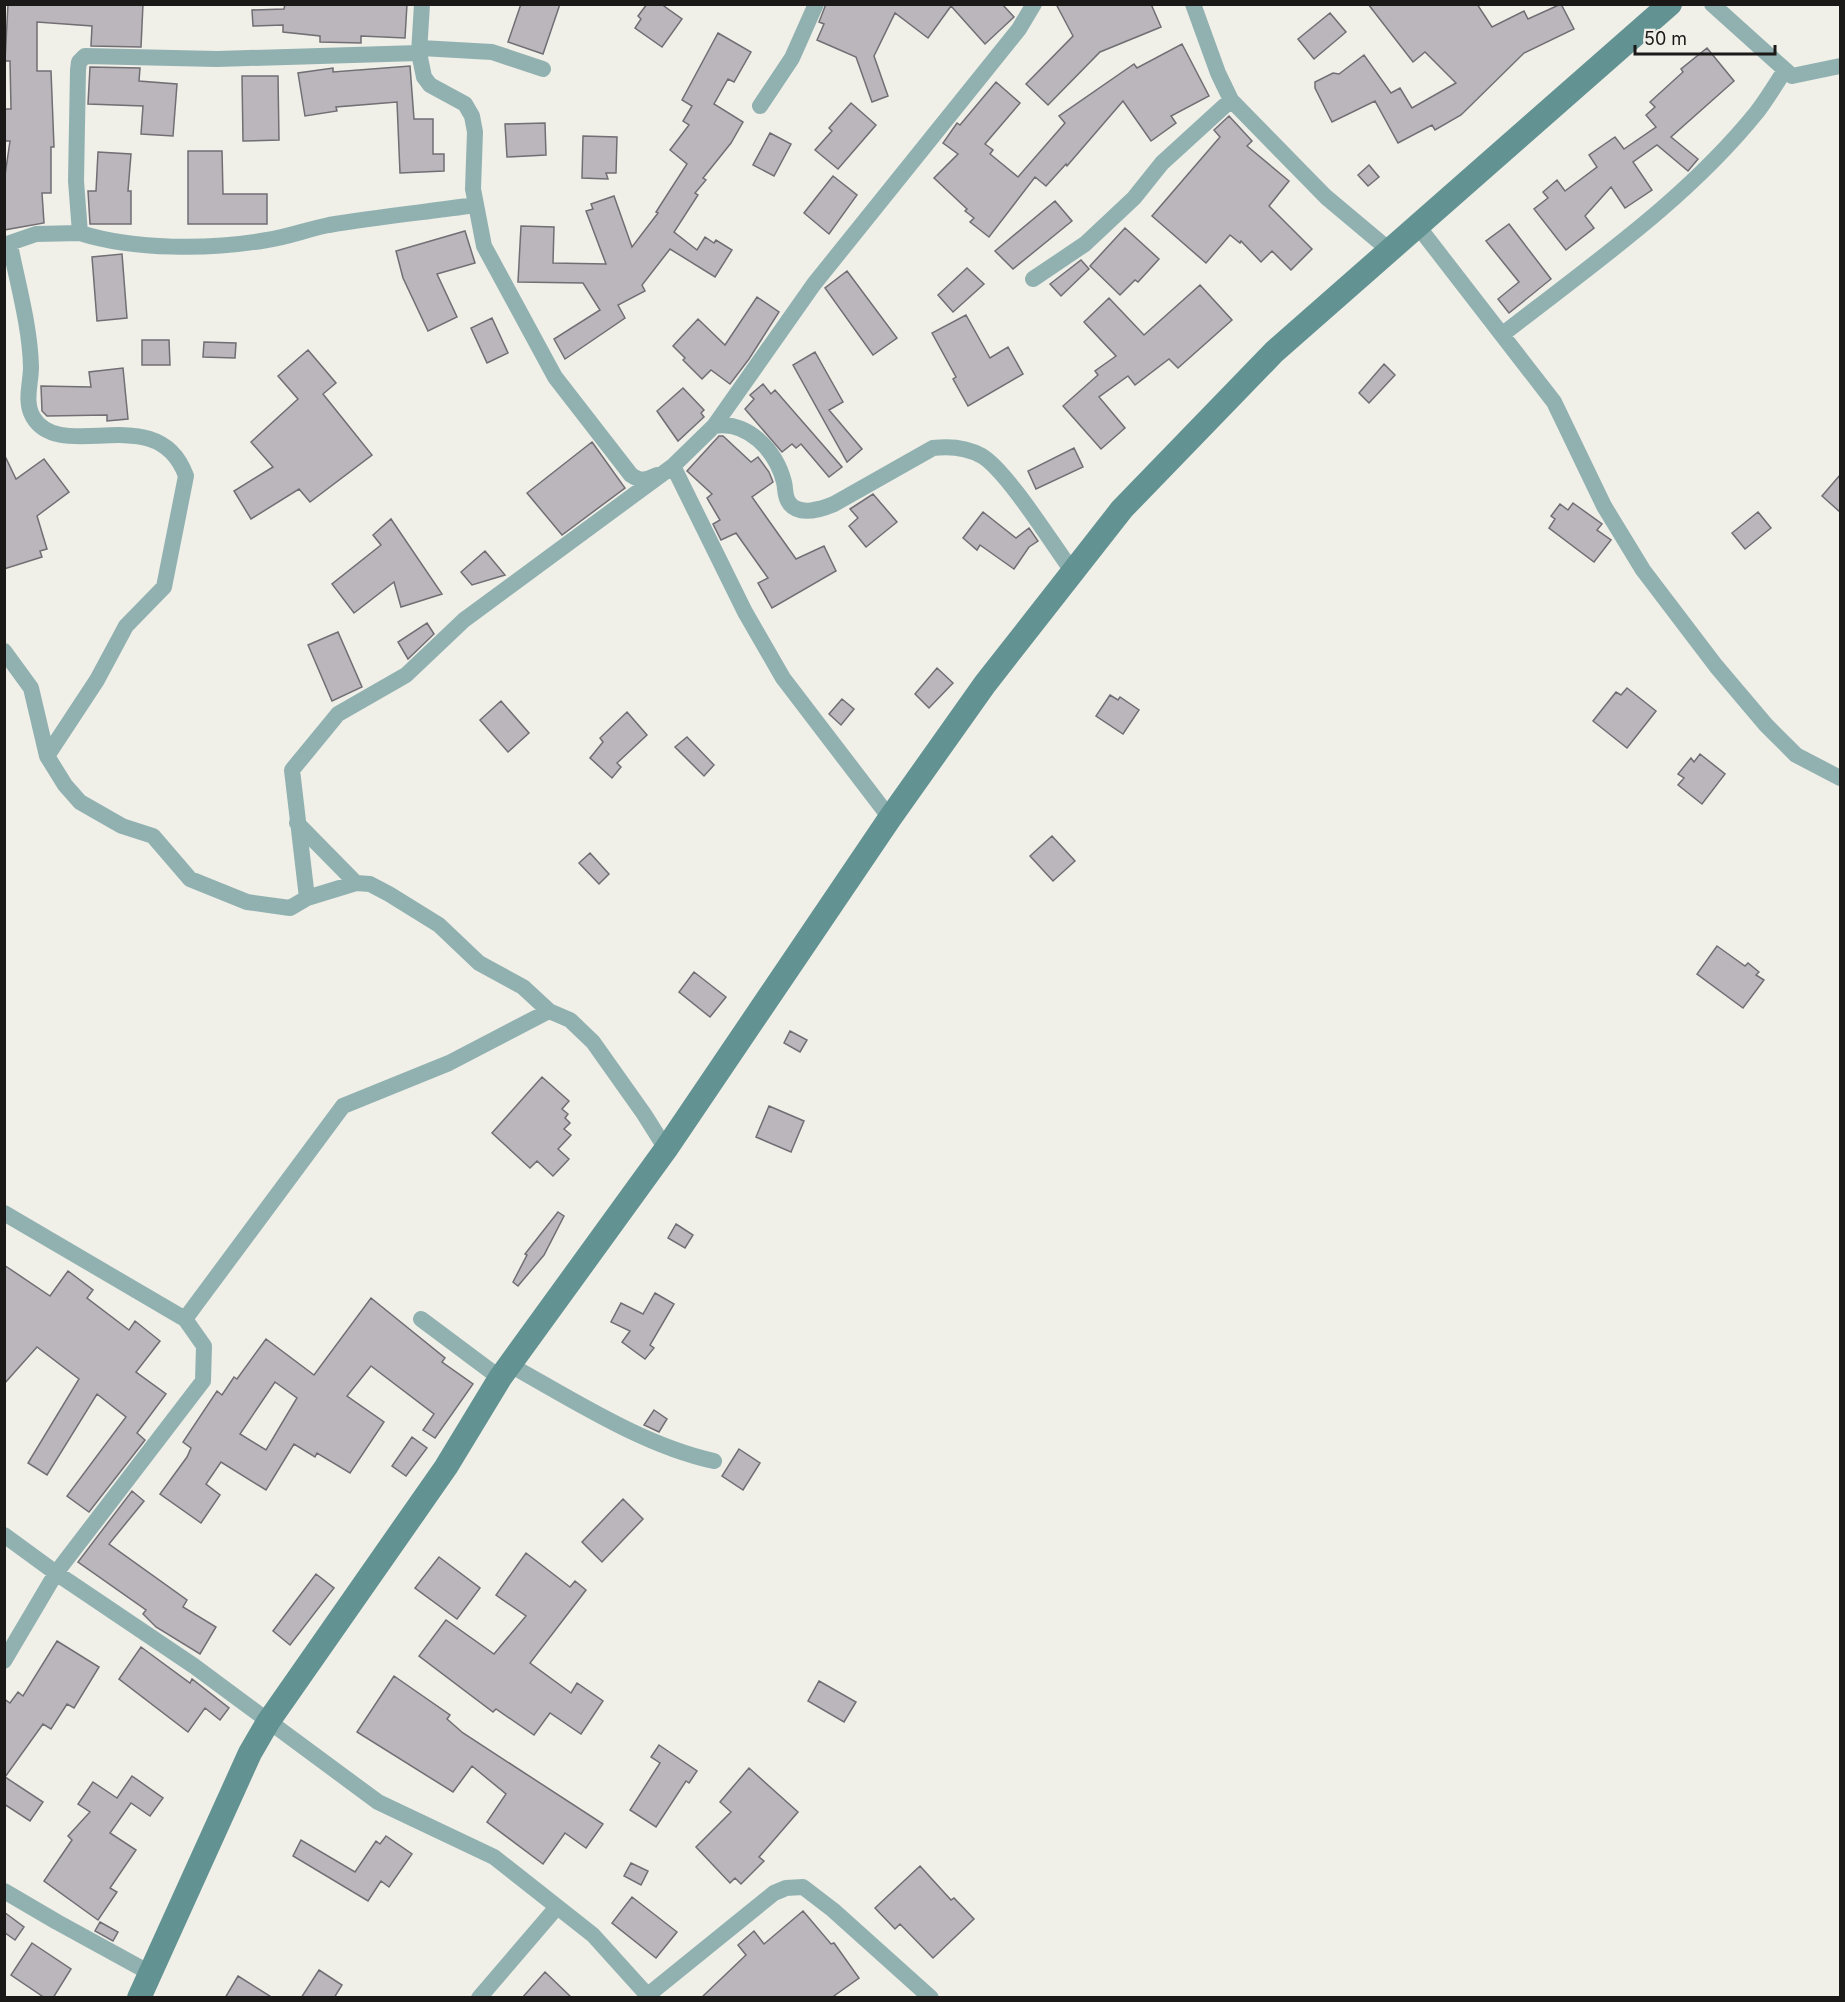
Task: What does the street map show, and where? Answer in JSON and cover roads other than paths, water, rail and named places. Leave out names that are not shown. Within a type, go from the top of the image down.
[{"type":"main road","points":[[139,1998],[250,1753],[268,1722],[446,1467],[505,1372],[666,1149],[890,818],[985,684],[1122,509],[1179,447],[1274,352],[1388,249],[1670,4]]},
{"type":"street","points":[[422,4],[420,50],[424,77],[430,85],[465,104],[472,117],[475,132],[475,205],[484,246],[555,376],[632,475],[638,480],[646,480],[674,466]]},
{"type":"street","points":[[760,106],[792,58],[816,4]]},
{"type":"street","points":[[307,898],[292,770],[338,714],[406,675],[464,620],[674,466],[714,426],[814,284],[1019,29],[1034,4]]},
{"type":"street","points":[[1193,4],[1218,74],[1231,100],[1326,197],[1388,249]]},
{"type":"street","points":[[1712,4],[1792,76],[1840,66]]},
{"type":"street","points":[[80,233],[76,181],[78,70],[79,62],[85,56],[217,59],[420,50],[492,52],[543,69]]},
{"type":"street","points":[[1503,334],[1638,230],[1687,184],[1757,112],[1785,70]]},
{"type":"street","points":[[1033,279],[1085,244],[1134,198],[1162,163],[1231,100]]},
{"type":"street","points":[[47,756],[97,680],[126,626],[164,587],[186,476],[181,461],[165,446],[146,436],[59,435],[43,429],[33,416],[29,404],[31,367],[28,344],[7,245],[36,234],[80,233],[108,242],[243,243],[269,240],[331,225],[475,205]]},
{"type":"street","points":[[1417,225],[1554,402],[1604,506],[1643,570],[1716,666],[1766,725],[1796,755],[1840,778]]},
{"type":"street","points":[[714,426],[734,424],[746,429],[773,457],[784,482],[785,497],[791,506],[801,510],[822,510],[933,448],[951,446],[982,456],[1005,479],[1073,572]]},
{"type":"street","points":[[674,466],[745,612],[783,678],[890,818]]},
{"type":"street","points":[[4,651],[31,687],[47,756],[65,785],[80,802],[122,826],[153,836],[190,879],[247,902],[290,908],[307,898],[356,883],[370,884],[389,894],[439,925],[479,963],[523,987],[549,1011],[570,1020],[593,1042],[645,1113],[666,1149]]},
{"type":"street","points":[[297,824],[356,883]]},
{"type":"street","points":[[185,1319],[343,1106],[450,1063],[549,1011]]},
{"type":"street","points":[[4,1213],[185,1319],[204,1346],[203,1381],[56,1573],[4,1661]]},
{"type":"street","points":[[421,1319],[505,1372],[588,1408],[682,1455],[714,1461]]},
{"type":"street","points":[[4,1535],[194,1666],[378,1802],[494,1857],[593,1935],[649,1996],[774,1893],[786,1888],[803,1887],[833,1910],[931,1998]]},
{"type":"street","points":[[4,1891],[57,1923],[150,1972]]},
{"type":"street","points":[[479,1998],[557,1907]]}]
